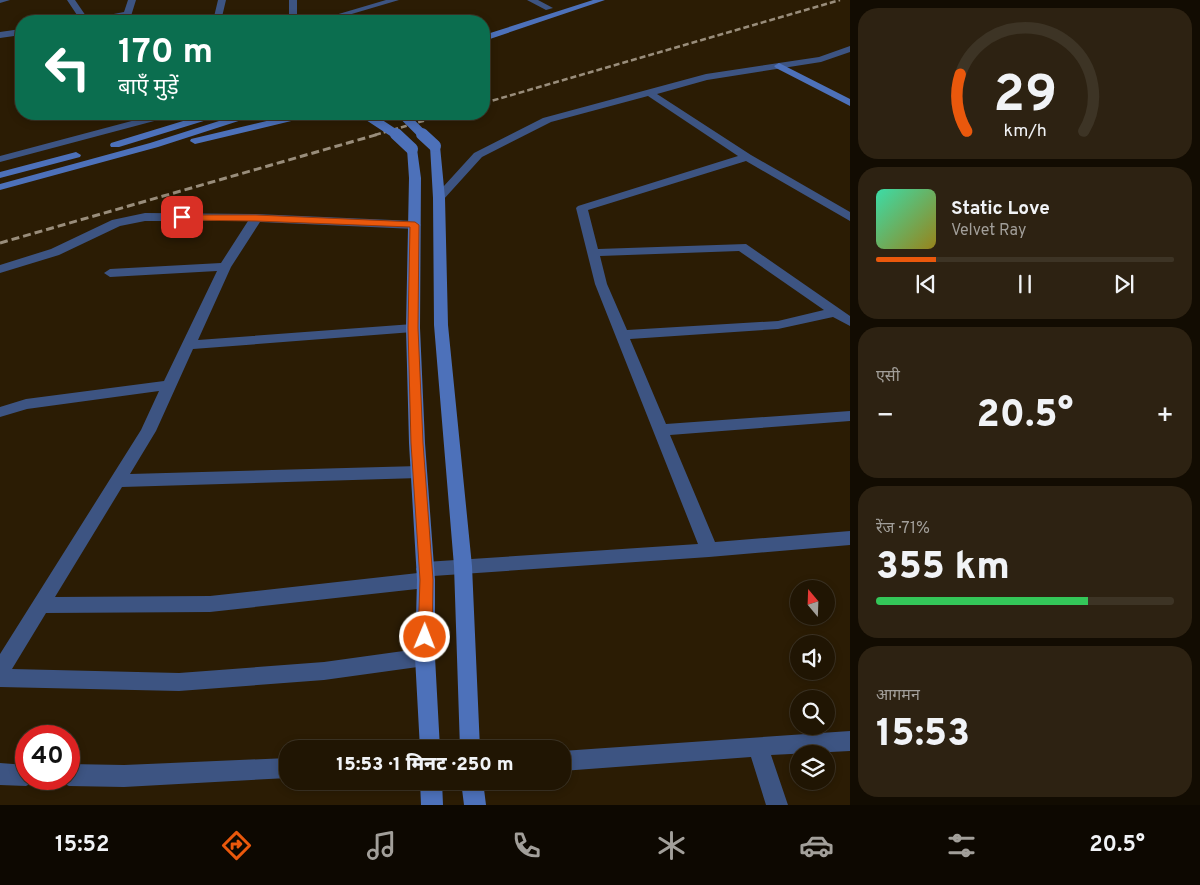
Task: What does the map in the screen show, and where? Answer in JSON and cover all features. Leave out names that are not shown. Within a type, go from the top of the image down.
[{"type":"street","points":[[0,1],[6,0]]},
{"type":"street","points":[[71,0],[81,15]]},
{"type":"street","points":[[122,15],[128,14],[132,0]]},
{"type":"street","points":[[218,15],[222,0]]},
{"type":"street","points":[[293,0],[293,15]]},
{"type":"street","points":[[337,15],[369,4],[395,0]]},
{"type":"street","points":[[531,0],[549,8]]},
{"type":"street","points":[[490,27],[575,0]]},
{"type":"street","points":[[490,36],[601,0]]},
{"type":"street","points":[[0,35],[15,33]]},
{"type":"street","points":[[439,198],[478,155],[547,120],[706,77],[822,59],[850,49]]},
{"type":"street","points":[[792,64],[850,93]]},
{"type":"street","points":[[780,66],[850,102]]},
{"type":"street","points":[[649,93],[747,157],[850,217]]},
{"type":"street","points":[[118,120],[120,127]]},
{"type":"street","points":[[0,159],[146,120]]},
{"type":"street","points":[[0,176],[196,120]]},
{"type":"street","points":[[0,187],[154,145],[231,120]]},
{"type":"street","points":[[154,145],[194,141],[283,120]]},
{"type":"street","points":[[375,120],[394,132],[412,149],[415,178],[413,328],[419,472],[426,574],[425,656],[430,740]]},
{"type":"street","points":[[408,120],[434,146],[439,198],[441,325],[463,566],[470,740]]},
{"type":"street","points":[[709,550],[601,284],[582,208],[747,157]]},
{"type":"street","points":[[0,269],[54,252],[116,223],[145,217],[256,218],[415,225]]},
{"type":"street","points":[[0,671],[148,431],[226,267],[256,218]]},
{"type":"street","points":[[593,253],[742,247],[850,322]]},
{"type":"street","points":[[110,273],[226,267]]},
{"type":"street","points":[[622,335],[778,325],[836,312]]},
{"type":"street","points":[[188,345],[413,328]]},
{"type":"street","points":[[0,412],[26,404],[170,385]]},
{"type":"street","points":[[660,430],[850,416]]},
{"type":"street","points":[[118,481],[419,472]]},
{"type":"street","points":[[41,605],[210,604],[426,574],[463,566],[709,550],[850,538]]},
{"type":"street","points":[[0,678],[179,682],[324,671],[425,656]]},
{"type":"street","points":[[571,760],[758,746],[850,742]]},
{"type":"street","points":[[758,746],[777,805]]},
{"type":"street","points":[[80,775],[124,776],[279,768]]},
{"type":"street","points":[[0,774],[15,775]]},
{"type":"street","points":[[431,790],[432,805]]},
{"type":"street","points":[[473,790],[475,805]]},
{"type":"railway","points":[[490,101],[840,0]]},
{"type":"railway","points":[[375,135],[426,120]]},
{"type":"railway","points":[[0,243],[379,134]]},
{"type":"route","points":[[182,217],[256,218],[415,225],[413,328],[417,443],[426,580],[425,637]]}]
